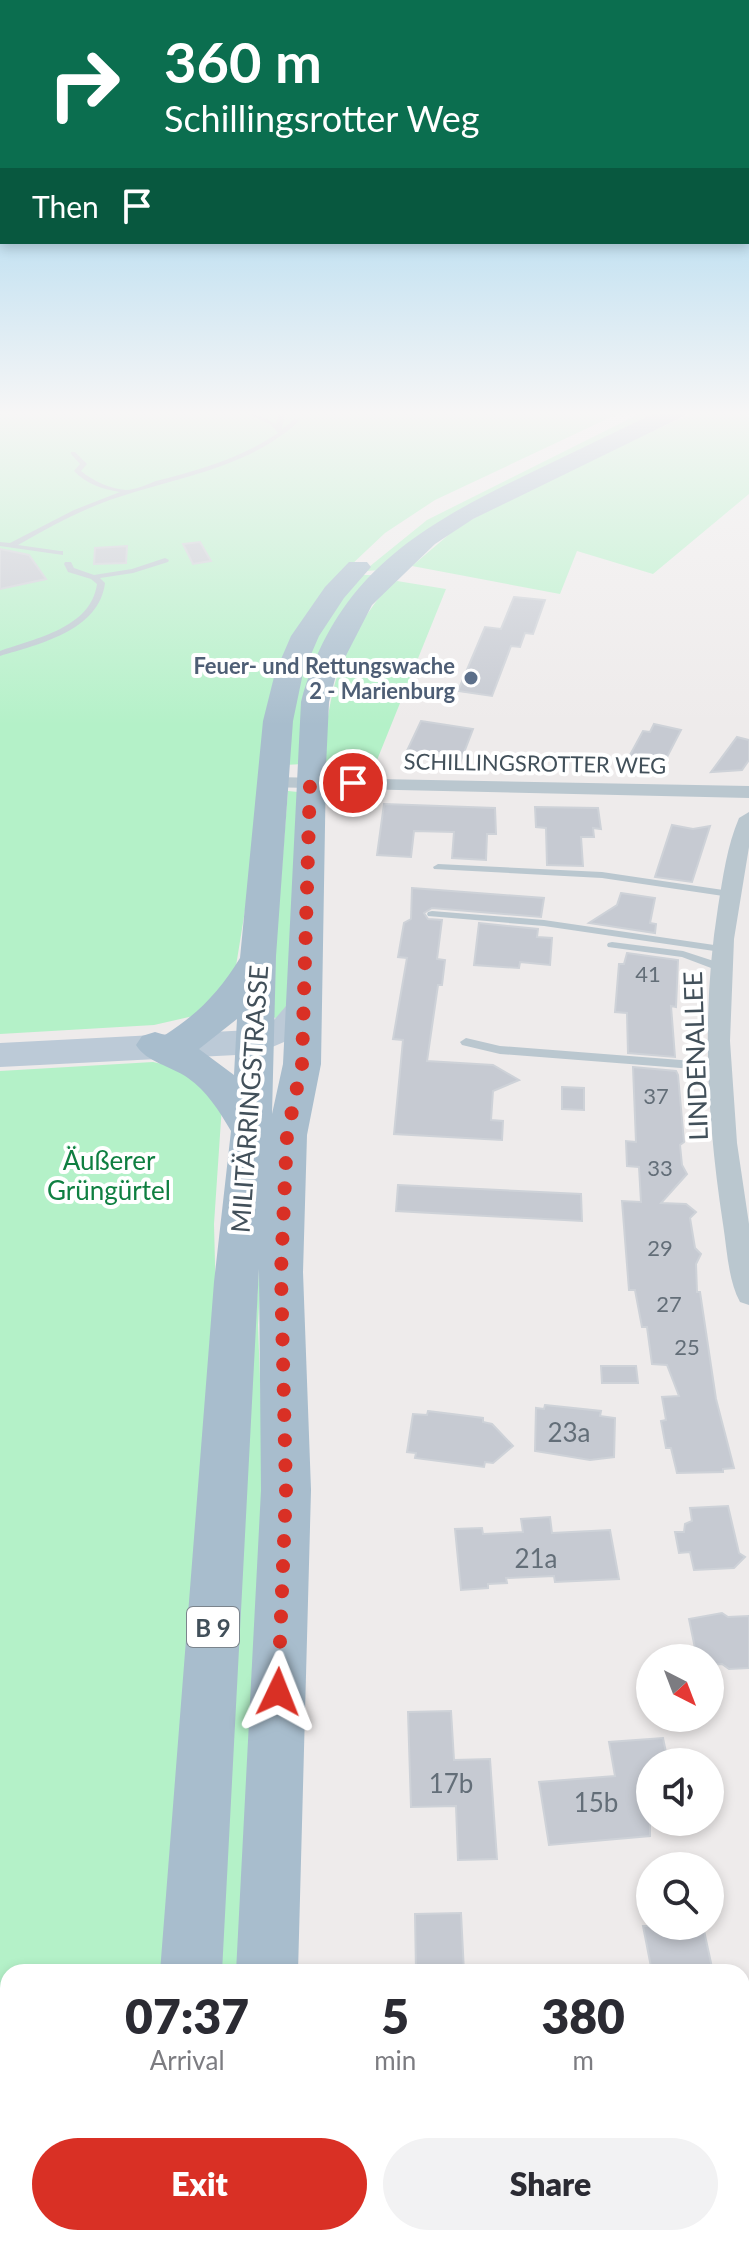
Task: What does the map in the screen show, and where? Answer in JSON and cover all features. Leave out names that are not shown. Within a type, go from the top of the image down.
[{"type":"main road","points":[[395,535],[426,516]]},
{"type":"main road","name":"MILITÄRRINGSTRASSE","points":[[267,1964],[286,1490],[281,1272],[269,1133],[256,1042],[258,956],[278,721],[289,673],[317,617],[371,569],[461,516]]},
{"type":"main road","name":"MILITÄRRINGSTRASSE","points":[[192,1964],[236,1282],[269,1133],[302,1064],[315,702],[322,675],[371,569]]},
{"type":"main road","name":"B 9","points":[[167,1045],[227,1010],[258,956]]},
{"type":"main road","points":[[0,1055],[256,1042],[286,1028],[304,1007]]},
{"type":"main road","points":[[167,1045],[213,1074],[269,1133]]},
{"type":"street","name":"SCHILLINGSROTTER WEG","points":[[272,783],[749,792]]},
{"type":"street","name":"LINDENALLEE","points":[[749,818],[730,894],[720,958],[719,1067],[727,1154],[749,1294]]},
{"type":"lane","points":[[12,545],[68,516]]},
{"type":"lane","points":[[0,544],[60,553]]},
{"type":"lane","points":[[68,564],[74,572],[94,577],[133,571],[165,560]]},
{"type":"lane","points":[[0,654],[86,619],[99,602],[102,586],[94,577]]},
{"type":"lane","points":[[438,867],[590,874],[730,894]]},
{"type":"lane","points":[[432,914],[544,923],[720,958]]},
{"type":"lane","points":[[612,945],[720,958]]},
{"type":"lane","points":[[466,1042],[500,1050],[719,1067]]},
{"type":"green space","points":[[0,516],[411,516],[385,533],[333,582],[309,612],[258,830],[236,966],[211,1012],[154,1025],[0,1034]]},
{"type":"green space","points":[[435,516],[474,516],[382,570],[364,571]]},
{"type":"green space","points":[[479,516],[723,516],[653,574],[577,551],[560,594],[412,566],[459,526]]},
{"type":"green space","points":[[360,575],[378,575],[355,599],[303,764],[285,765],[295,687],[326,617]]},
{"type":"green space","points":[[397,581],[446,589],[371,775],[342,772],[322,761],[327,721],[340,666],[347,648],[381,595]]},
{"type":"green space","points":[[288,791],[298,792],[291,1007],[279,1020],[270,1015]]},
{"type":"green space","name":"Äußerer Grüngürtel","points":[[153,1062],[183,1069],[222,1105],[214,1224],[216,1301],[168,1964],[0,1964],[0,1071]]},
{"type":"green space","points":[[272,1066],[258,1325],[262,1434],[269,1504],[250,1964],[215,1964]]},
{"type":"building","points":[[200,542],[211,561],[193,564],[183,544]]},
{"type":"building","points":[[127,546],[126,563],[94,564],[95,548]]},
{"type":"building","points":[[0,549],[29,555],[46,579],[0,589]]},
{"type":"building","points":[[514,597],[545,600],[533,634],[525,633],[520,647],[511,646],[492,696],[458,691],[485,627],[501,629]]},
{"type":"building","points":[[421,721],[473,729],[460,763],[405,755]]},
{"type":"building","points":[[654,724],[681,730],[665,761],[659,760],[654,771],[624,766],[643,731],[650,732]]},
{"type":"building","points":[[737,737],[749,740],[749,760],[742,770],[711,772]]},
{"type":"building","points":[[384,804],[495,808],[496,834],[487,834],[486,860],[452,858],[454,832],[414,831],[411,857],[377,855]]},
{"type":"building","points":[[535,807],[598,808],[601,829],[593,828],[594,837],[581,837],[583,866],[547,865],[546,828],[536,827]]},
{"type":"building","points":[[672,825],[693,829],[710,826],[692,882],[655,877]]},
{"type":"building","points":[[412,888],[544,898],[541,917],[432,908],[424,913],[428,919],[442,920],[437,959],[445,960],[442,985],[438,985],[427,1061],[493,1065],[519,1080],[493,1091],[491,1120],[503,1121],[502,1140],[394,1134],[403,1040],[393,1039],[407,958],[398,957],[404,923],[411,919]]},
{"type":"building","points":[[621,893],[655,898],[650,923],[656,924],[655,933],[589,923],[617,905]]},
{"type":"building","points":[[479,923],[538,929],[537,937],[552,938],[550,965],[520,962],[519,968],[474,965]]},
{"type":"building","points":[[627,953],[678,960],[676,1007],[671,1006],[675,1057],[628,1053],[627,1013],[615,1012],[619,964],[624,964]]},
{"type":"building","points":[[633,1067],[676,1071],[678,1075],[684,1142],[680,1145],[682,1165],[687,1174],[661,1203],[686,1204],[696,1212],[690,1218],[695,1248],[701,1254],[696,1264],[697,1292],[700,1292],[716,1399],[734,1468],[723,1469],[723,1472],[677,1473],[671,1448],[666,1448],[661,1421],[666,1420],[662,1397],[679,1396],[667,1365],[652,1364],[647,1327],[642,1327],[635,1290],[629,1290],[622,1201],[641,1202],[639,1167],[627,1166],[626,1141],[636,1142]]},
{"type":"building","points":[[562,1087],[584,1088],[584,1110],[562,1109]]},
{"type":"building","points":[[398,1185],[581,1194],[582,1221],[396,1211]]},
{"type":"building","points":[[601,1366],[636,1366],[638,1383],[602,1383]]},
{"type":"building","points":[[545,1405],[601,1411],[600,1416],[615,1418],[614,1457],[590,1460],[535,1451],[536,1408],[544,1409]]},
{"type":"building","points":[[428,1411],[483,1418],[483,1422],[492,1424],[513,1446],[493,1463],[485,1462],[484,1467],[415,1458],[416,1453],[407,1452],[413,1414],[427,1415]]},
{"type":"building","points":[[728,1506],[739,1553],[745,1557],[734,1568],[694,1570],[690,1552],[679,1553],[675,1532],[684,1532],[685,1524],[692,1521],[690,1508]]},
{"type":"building","points":[[550,1517],[552,1533],[610,1530],[619,1579],[555,1582],[554,1576],[506,1578],[507,1583],[461,1590],[455,1529],[482,1528],[483,1534],[523,1532],[521,1519]]},
{"type":"building","points":[[722,1613],[728,1617],[749,1616],[749,1668],[729,1669],[724,1665],[724,1644],[694,1644],[689,1619]]},
{"type":"building","points":[[451,1711],[454,1760],[490,1759],[497,1859],[458,1860],[456,1806],[411,1807],[408,1712]]},
{"type":"building","points":[[663,1738],[665,1748],[636,1748],[636,1836],[650,1836],[549,1845],[539,1782],[615,1776],[609,1742]]},
{"type":"building","points":[[461,1913],[464,1964],[416,1964],[415,1914]]},
{"type":"building","points":[[646,1940],[706,1940],[711,1964],[650,1964]]},
{"type":"place","name":"Feuer- und Rettungswache 2 - Marienburg","points":[[471,678]]},
{"type":"route","points":[[278,1692],[286,1490],[281,1272],[287,1135],[302,1064],[310,783],[353,783]]}]
